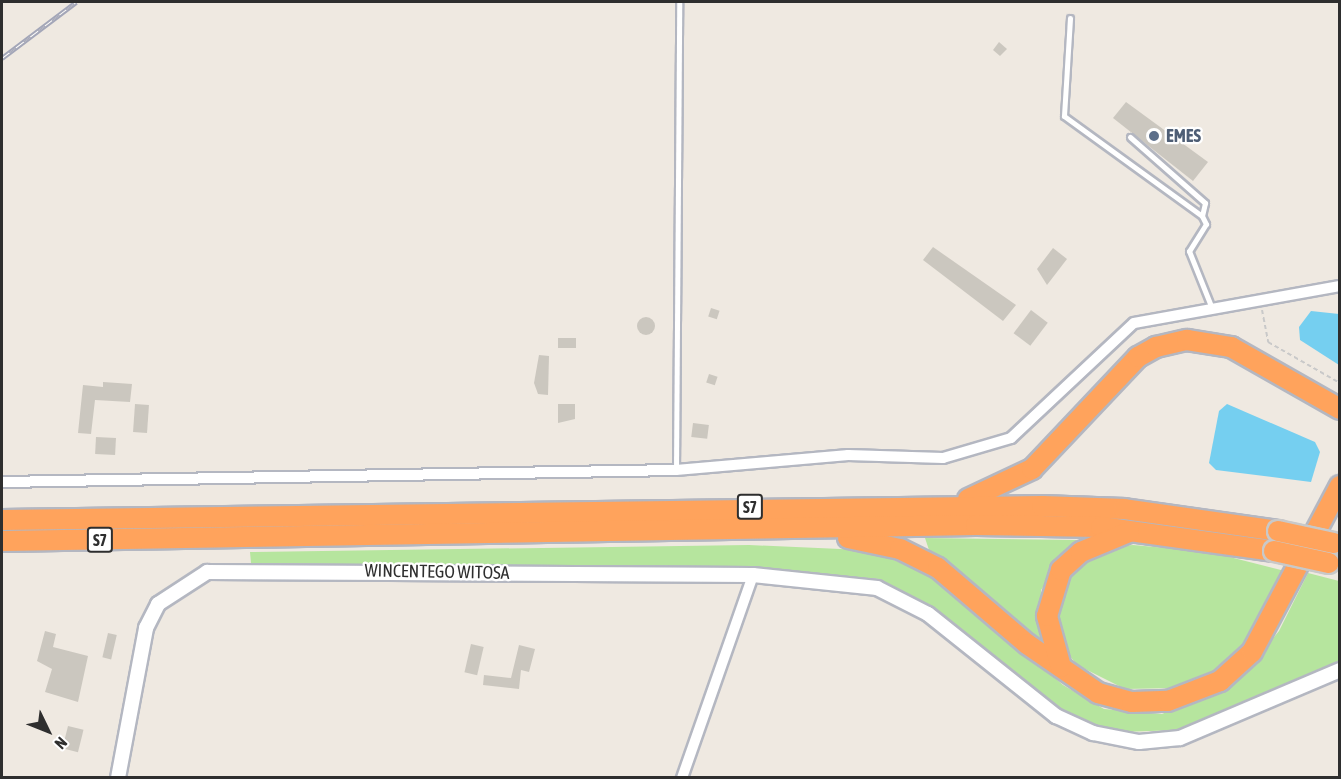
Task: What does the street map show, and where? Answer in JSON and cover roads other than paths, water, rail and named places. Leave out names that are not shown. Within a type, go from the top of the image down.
[{"type":"highway","points":[[936,505],[981,497],[1015,481],[1050,453],[1138,357],[1172,343],[1231,347],[1340,409]]},
{"type":"highway","points":[[804,531],[880,543],[920,558],[1062,669],[1098,693],[1132,702],[1168,701],[1220,681],[1263,636],[1334,507],[1340,486]]},
{"type":"highway","name":"S7","points":[[2,520],[936,505],[1124,509],[1278,531],[1337,544]]},
{"type":"highway","name":"S7","points":[[2,541],[804,531],[976,525],[1134,530],[1274,551],[1334,564]]},
{"type":"highway","points":[[1062,669],[1050,644],[1047,616],[1061,570],[1081,552],[1134,530]]},
{"type":"street","points":[[2,482],[676,470],[849,455],[943,458],[988,447],[1042,414],[1119,332],[1149,318],[1340,286]]},
{"type":"street","name":"WINCENTEGO WITOSA","points":[[118,777],[146,628],[159,604],[207,572],[753,575],[854,584],[897,595],[928,614],[1042,708],[1112,738],[1180,738],[1340,670]]},
{"type":"street","points":[[682,777],[753,575]]},
{"type":"lane","points":[[676,470],[679,2]]},
{"type":"lane","points":[[1070,18],[1064,116],[1202,216],[1206,224],[1189,251],[1211,306]]},
{"type":"lane","points":[[1130,137],[1205,203],[1202,216]]},
{"type":"water","points":[[1311,311],[1339,314],[1339,365],[1300,340],[1299,327]]},
{"type":"water","points":[[1227,404],[1315,442],[1320,452],[1311,482],[1216,470],[1209,463],[1219,411]]},
{"type":"railway","points":[[2,58],[76,2]]},
{"type":"place","name":"EMES","points":[[1154,136]]}]
